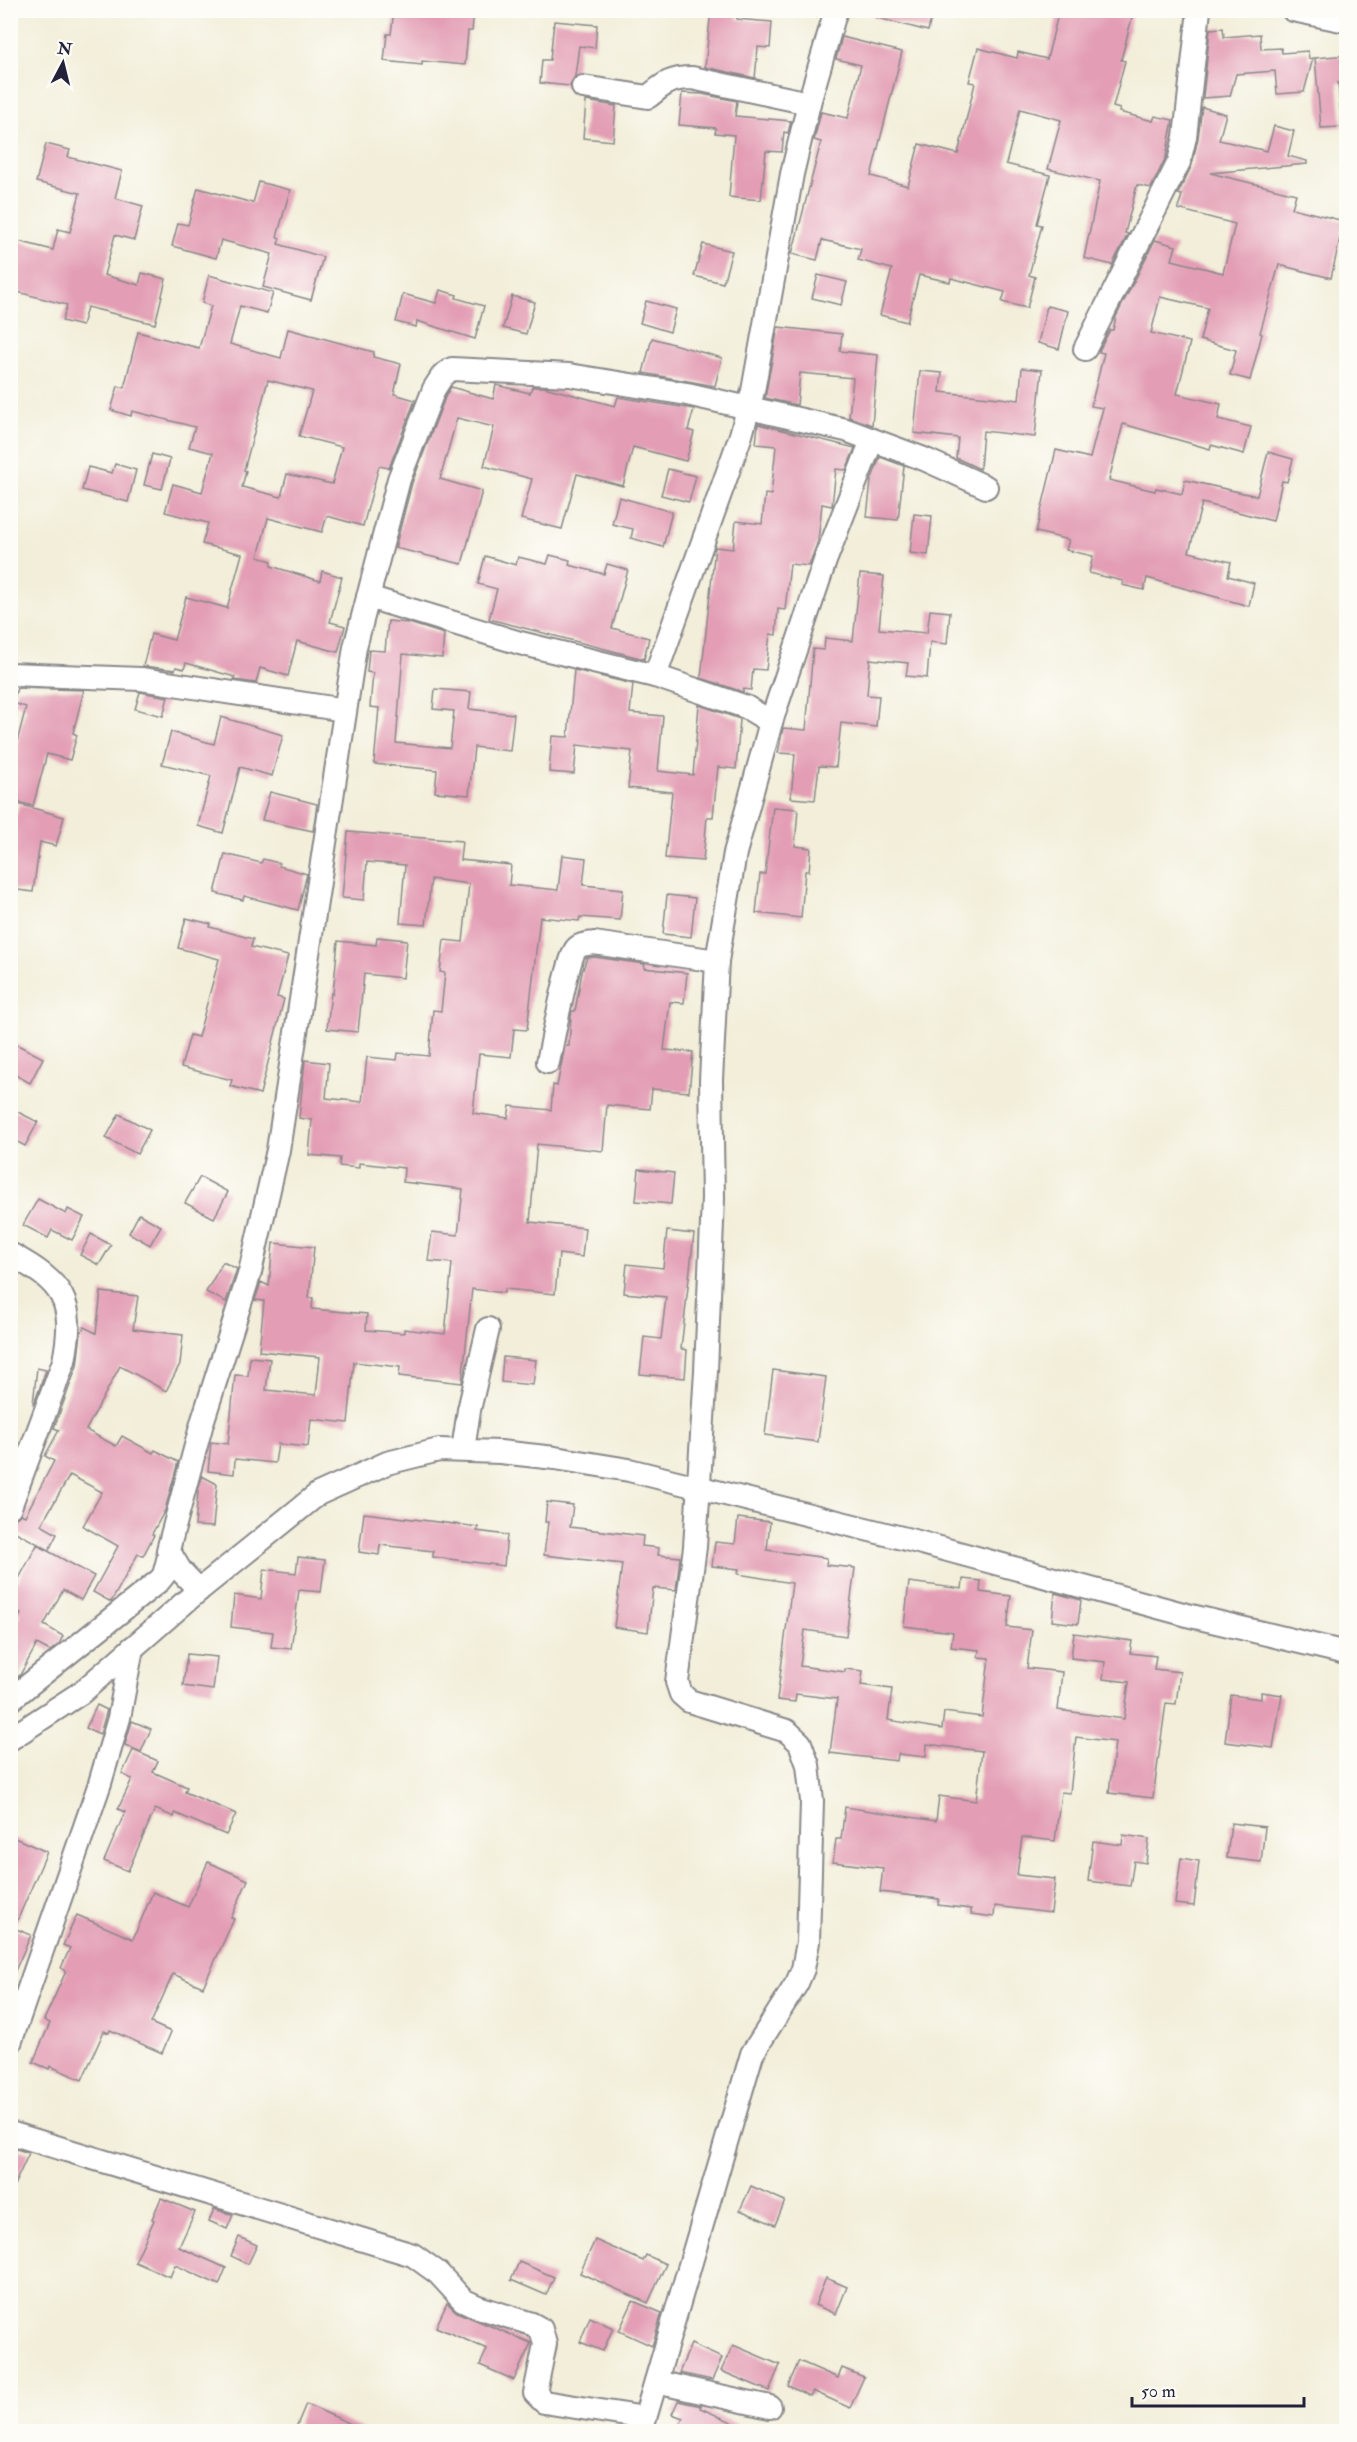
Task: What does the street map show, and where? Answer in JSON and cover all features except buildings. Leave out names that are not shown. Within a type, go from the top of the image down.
[{"type":"street","points":[[655,676],[741,435],[766,327],[791,183],[809,103],[836,10]]},
{"type":"street","points":[[1085,349],[1179,162],[1185,137],[1198,10]]},
{"type":"street","points":[[1293,10],[1347,21]]},
{"type":"street","points":[[583,87],[648,97],[669,81],[677,78],[692,78],[809,103]]},
{"type":"street","points":[[197,1588],[175,1563],[168,1550],[199,1435],[250,1272],[269,1196],[355,647],[399,479],[434,389],[447,370],[569,375],[687,394],[846,430],[924,459],[986,487]]},
{"type":"street","points":[[10,2133],[413,2255],[438,2273],[463,2300],[541,2329],[545,2344],[535,2393],[544,2402],[643,2425],[698,2242],[721,2153],[752,2054],[797,1983],[803,1969],[808,1942],[812,1802],[808,1765],[800,1743],[787,1731],[688,1701],[677,1688],[695,1547],[713,1198],[711,1080],[717,961],[735,853],[771,722],[825,561],[872,440]]},
{"type":"street","points":[[368,597],[520,643],[655,676],[746,707],[771,722]]},
{"type":"street","points":[[10,674],[141,679],[345,710]]},
{"type":"street","points":[[548,1062],[575,949],[594,943],[717,961]]},
{"type":"street","points":[[10,1254],[55,1283],[65,1299],[68,1313],[64,1361],[10,1507]]},
{"type":"street","points":[[464,1446],[469,1410],[488,1329]]},
{"type":"street","points":[[10,1739],[82,1692],[197,1588],[318,1494],[387,1463],[464,1446],[698,1482],[1187,1616],[1347,1653]]},
{"type":"street","points":[[10,1700],[160,1580],[175,1563]]},
{"type":"street","points":[[10,2043],[100,1783],[124,1700],[132,1648]]},
{"type":"street","points":[[656,2382],[770,2407]]}]
